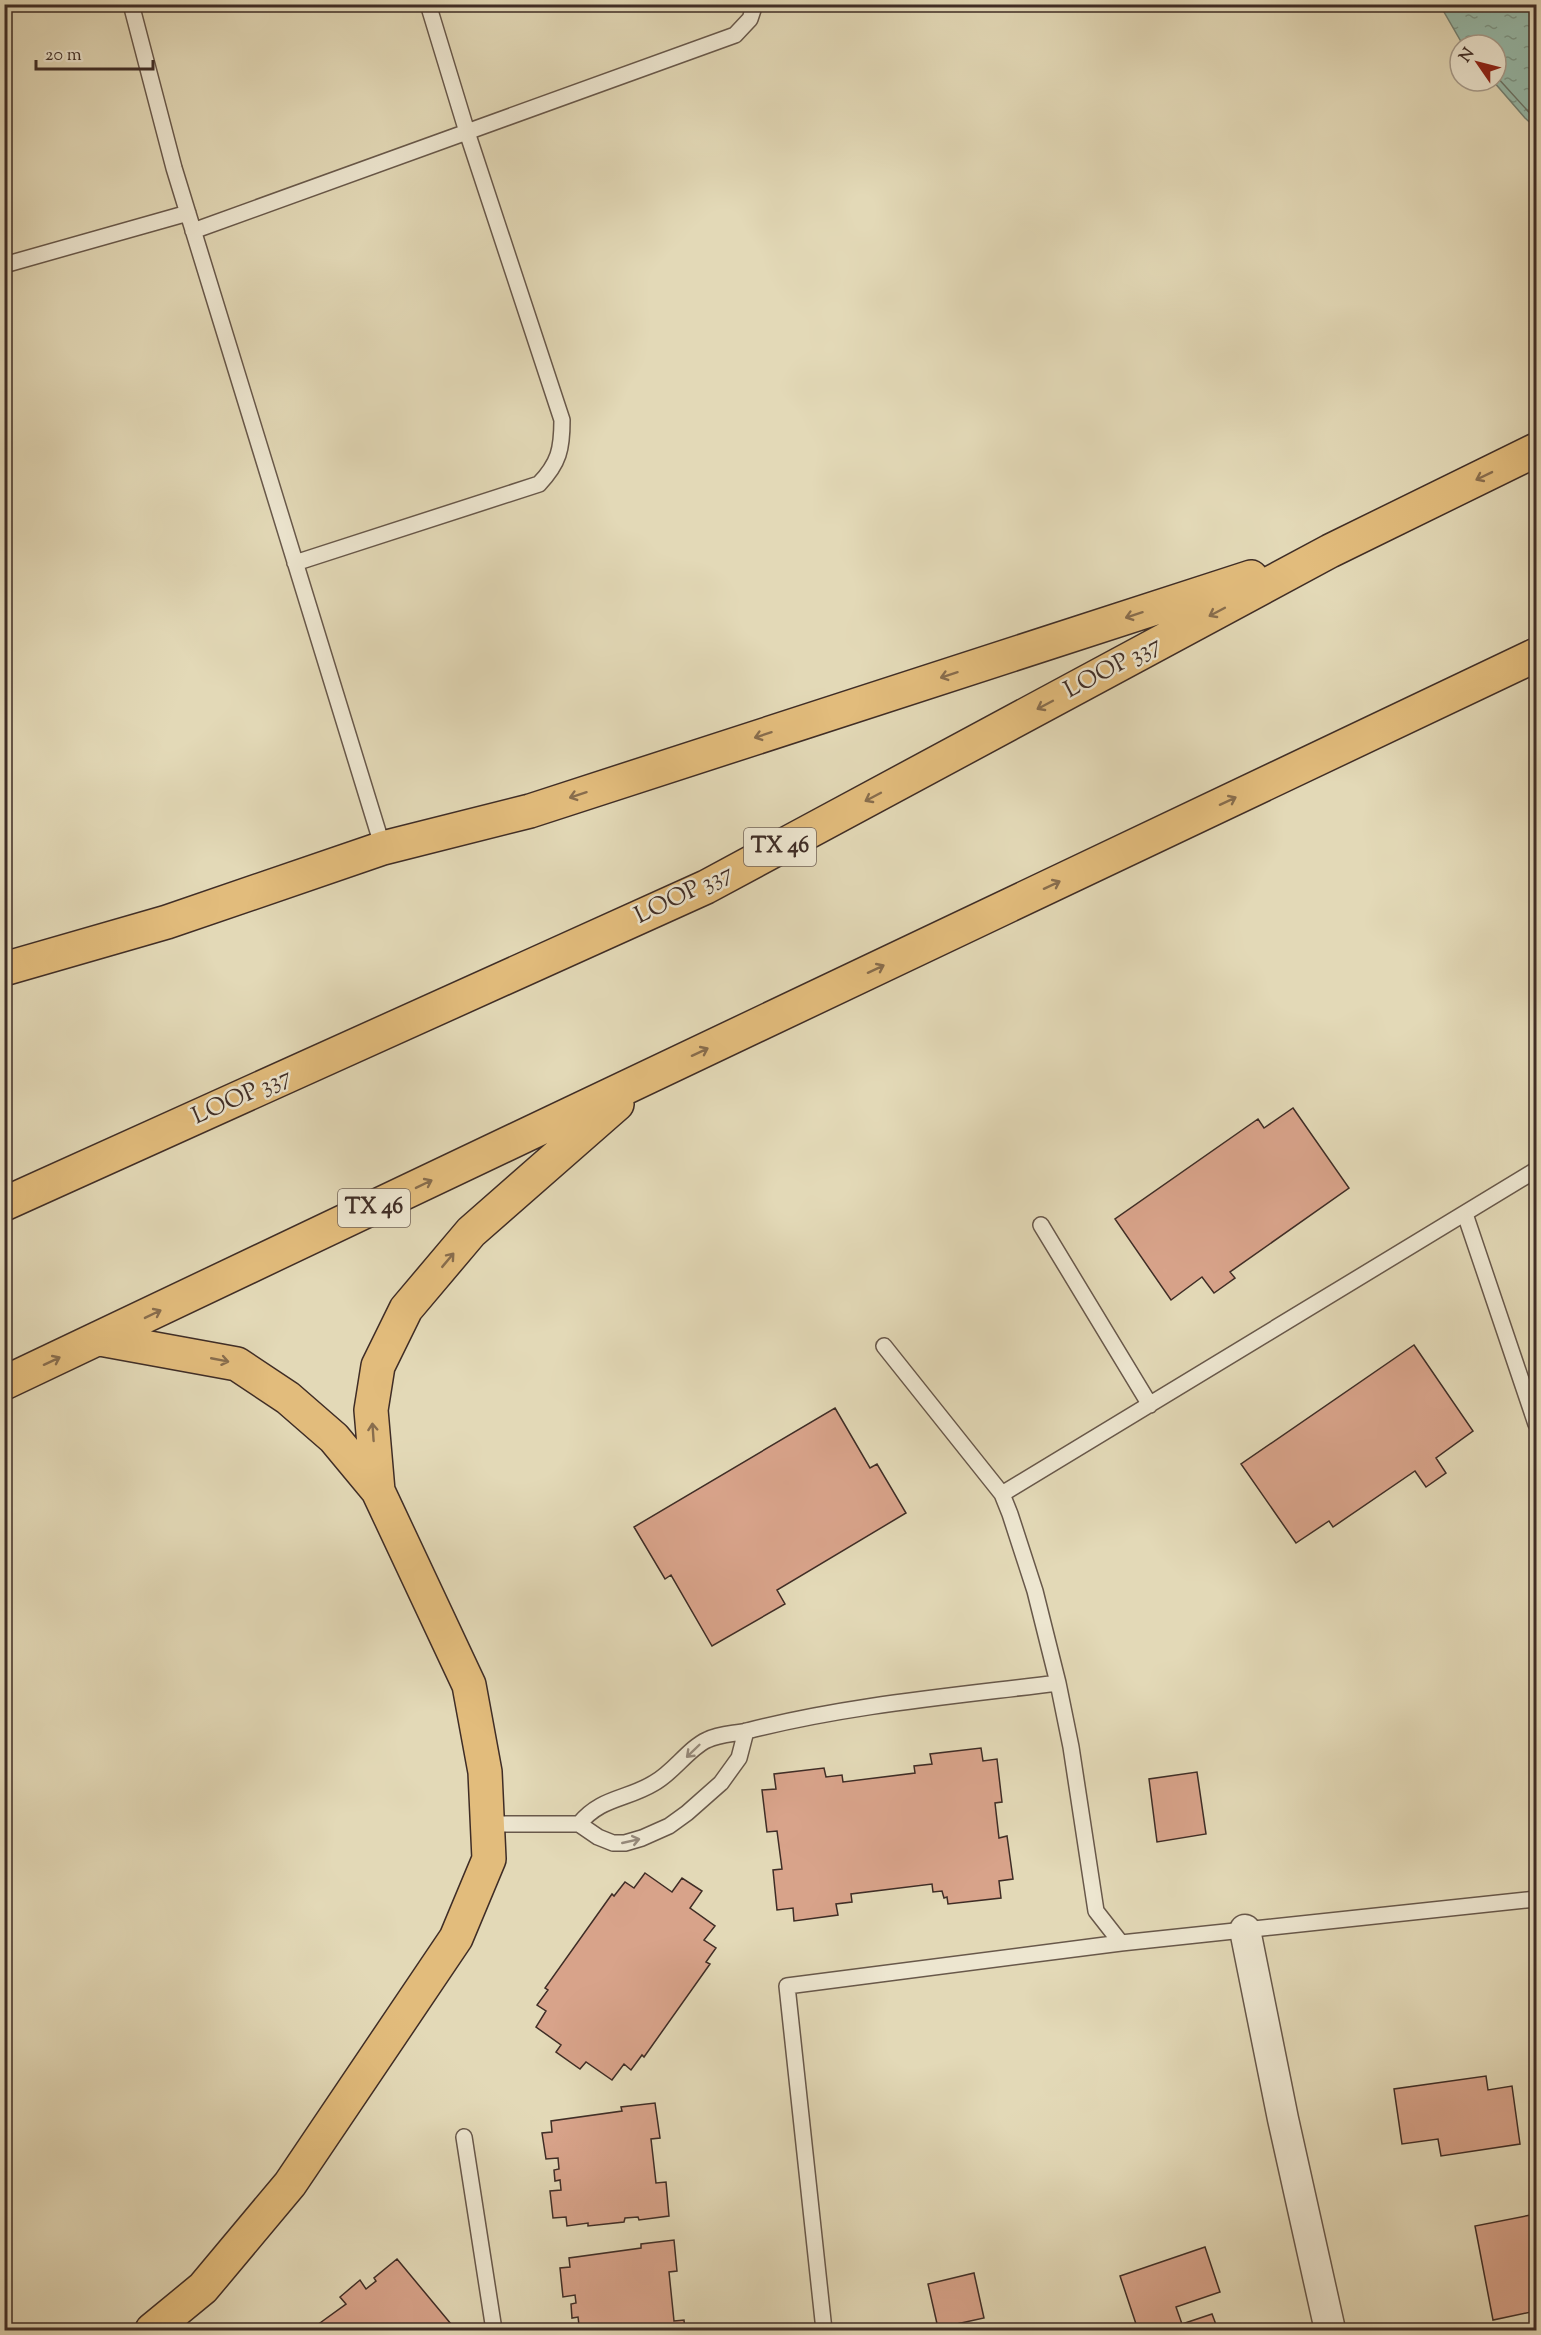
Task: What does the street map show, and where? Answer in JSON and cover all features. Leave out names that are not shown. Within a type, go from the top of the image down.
[{"type":"main road","name":"LOOP 337","points":[[4,1204],[706,887],[1330,551],[1536,450]]},
{"type":"main road","points":[[4,969],[167,921],[382,848],[530,811],[1330,551]]},
{"type":"main road","name":"TX 46","points":[[4,1383],[1536,654]]},
{"type":"main road","points":[[378,1491],[371,1410],[378,1366],[406,1310],[471,1232],[647,1077]]},
{"type":"main road","points":[[100,1339],[237,1364],[288,1398],[334,1438],[378,1491],[469,1685],[485,1772],[489,1858],[456,1938],[290,2184],[202,2288],[152,2331]]},
{"type":"street","points":[[1245,1930],[1283,2119],[1330,2331]]},
{"type":"lane","points":[[131,4],[193,231],[382,848]]},
{"type":"lane","points":[[295,563],[539,484],[552,471],[558,458],[562,438],[562,420],[467,132],[428,4]]},
{"type":"lane","points":[[193,231],[735,34],[750,19],[755,4]]},
{"type":"lane","points":[[4,265],[188,213]]},
{"type":"lane","points":[[1002,1494],[1536,1170]]},
{"type":"lane","points":[[1465,1214],[1536,1424]]},
{"type":"lane","points":[[1041,1225],[1150,1405]]},
{"type":"lane","points":[[884,1346],[1002,1494],[1010,1514],[1035,1591],[1058,1683],[1071,1747],[1096,1911],[1121,1943]]},
{"type":"lane","points":[[579,1824],[600,1804],[634,1793],[656,1782],[706,1740],[785,1720],[1058,1683]]},
{"type":"lane","points":[[487,1824],[579,1824],[598,1838],[613,1843],[626,1843],[642,1838],[669,1826],[702,1801],[730,1773],[739,1758],[746,1731]]},
{"type":"lane","points":[[824,2331],[787,1986],[1121,1943],[1536,1899]]},
{"type":"lane","points":[[464,2137],[494,2331]]},
{"type":"water","points":[[1440,5],[1536,5],[1536,128],[1503,93],[1508,93],[1508,33],[1456,33]]},
{"type":"building","points":[[1293,1108],[1349,1188],[1230,1272],[1235,1278],[1214,1293],[1202,1277],[1171,1300],[1115,1219],[1258,1119],[1264,1128]]},
{"type":"building","points":[[1414,1345],[1473,1431],[1436,1458],[1446,1473],[1426,1487],[1415,1471],[1333,1527],[1329,1521],[1296,1543],[1241,1464]]},
{"type":"building","points":[[835,1408],[870,1468],[877,1464],[906,1513],[777,1590],[785,1604],[712,1646],[671,1575],[665,1579],[634,1527]]},
{"type":"building","points":[[981,1748],[983,1761],[997,1759],[1002,1802],[995,1803],[999,1838],[1007,1836],[1013,1879],[999,1881],[1001,1898],[948,1904],[947,1897],[944,1898],[942,1891],[933,1892],[932,1884],[851,1894],[852,1902],[836,1904],[838,1915],[794,1921],[793,1908],[777,1910],[773,1870],[782,1869],[777,1831],[767,1832],[762,1790],[776,1789],[774,1774],[824,1768],[826,1777],[842,1775],[843,1782],[915,1773],[914,1766],[932,1764],[930,1754]]},
{"type":"building","points":[[1197,1772],[1206,1834],[1157,1842],[1149,1779]]},
{"type":"building","points":[[645,1873],[672,1892],[682,1878],[702,1891],[690,1908],[715,1926],[704,1940],[716,1948],[706,1962],[710,1964],[644,2057],[642,2055],[631,2070],[624,2064],[612,2080],[586,2062],[580,2069],[556,2052],[561,2045],[536,2027],[546,2011],[537,2005],[548,1990],[545,1988],[612,1894],[614,1896],[625,1882],[634,1888]]},
{"type":"building","points":[[1486,2076],[1488,2090],[1512,2086],[1520,2144],[1441,2156],[1438,2139],[1402,2144],[1394,2089]]},
{"type":"building","points":[[655,2103],[660,2138],[651,2139],[656,2183],[666,2182],[669,2216],[639,2220],[638,2217],[625,2218],[624,2222],[588,2226],[588,2223],[567,2226],[566,2217],[553,2218],[550,2191],[561,2190],[560,2180],[555,2181],[554,2170],[559,2169],[558,2158],[546,2159],[542,2133],[552,2132],[551,2121],[622,2111],[621,2107]]},
{"type":"building","points":[[1536,2214],[1536,2311],[1493,2320],[1475,2226]]},
{"type":"building","points":[[674,2240],[677,2271],[669,2272],[674,2321],[684,2320],[685,2330],[567,2330],[567,2326],[579,2325],[578,2317],[572,2318],[571,2304],[576,2303],[575,2295],[563,2297],[560,2268],[570,2267],[569,2258],[641,2248],[641,2244]]},
{"type":"building","points":[[1205,2247],[1220,2292],[1176,2307],[1182,2324],[1212,2314],[1218,2330],[1138,2330],[1120,2276]]},
{"type":"building","points":[[397,2259],[456,2330],[315,2330],[313,2328],[346,2304],[340,2297],[360,2280],[366,2289],[376,2281],[374,2278]]},
{"type":"building","points":[[974,2273],[984,2318],[938,2328],[928,2284]]}]
